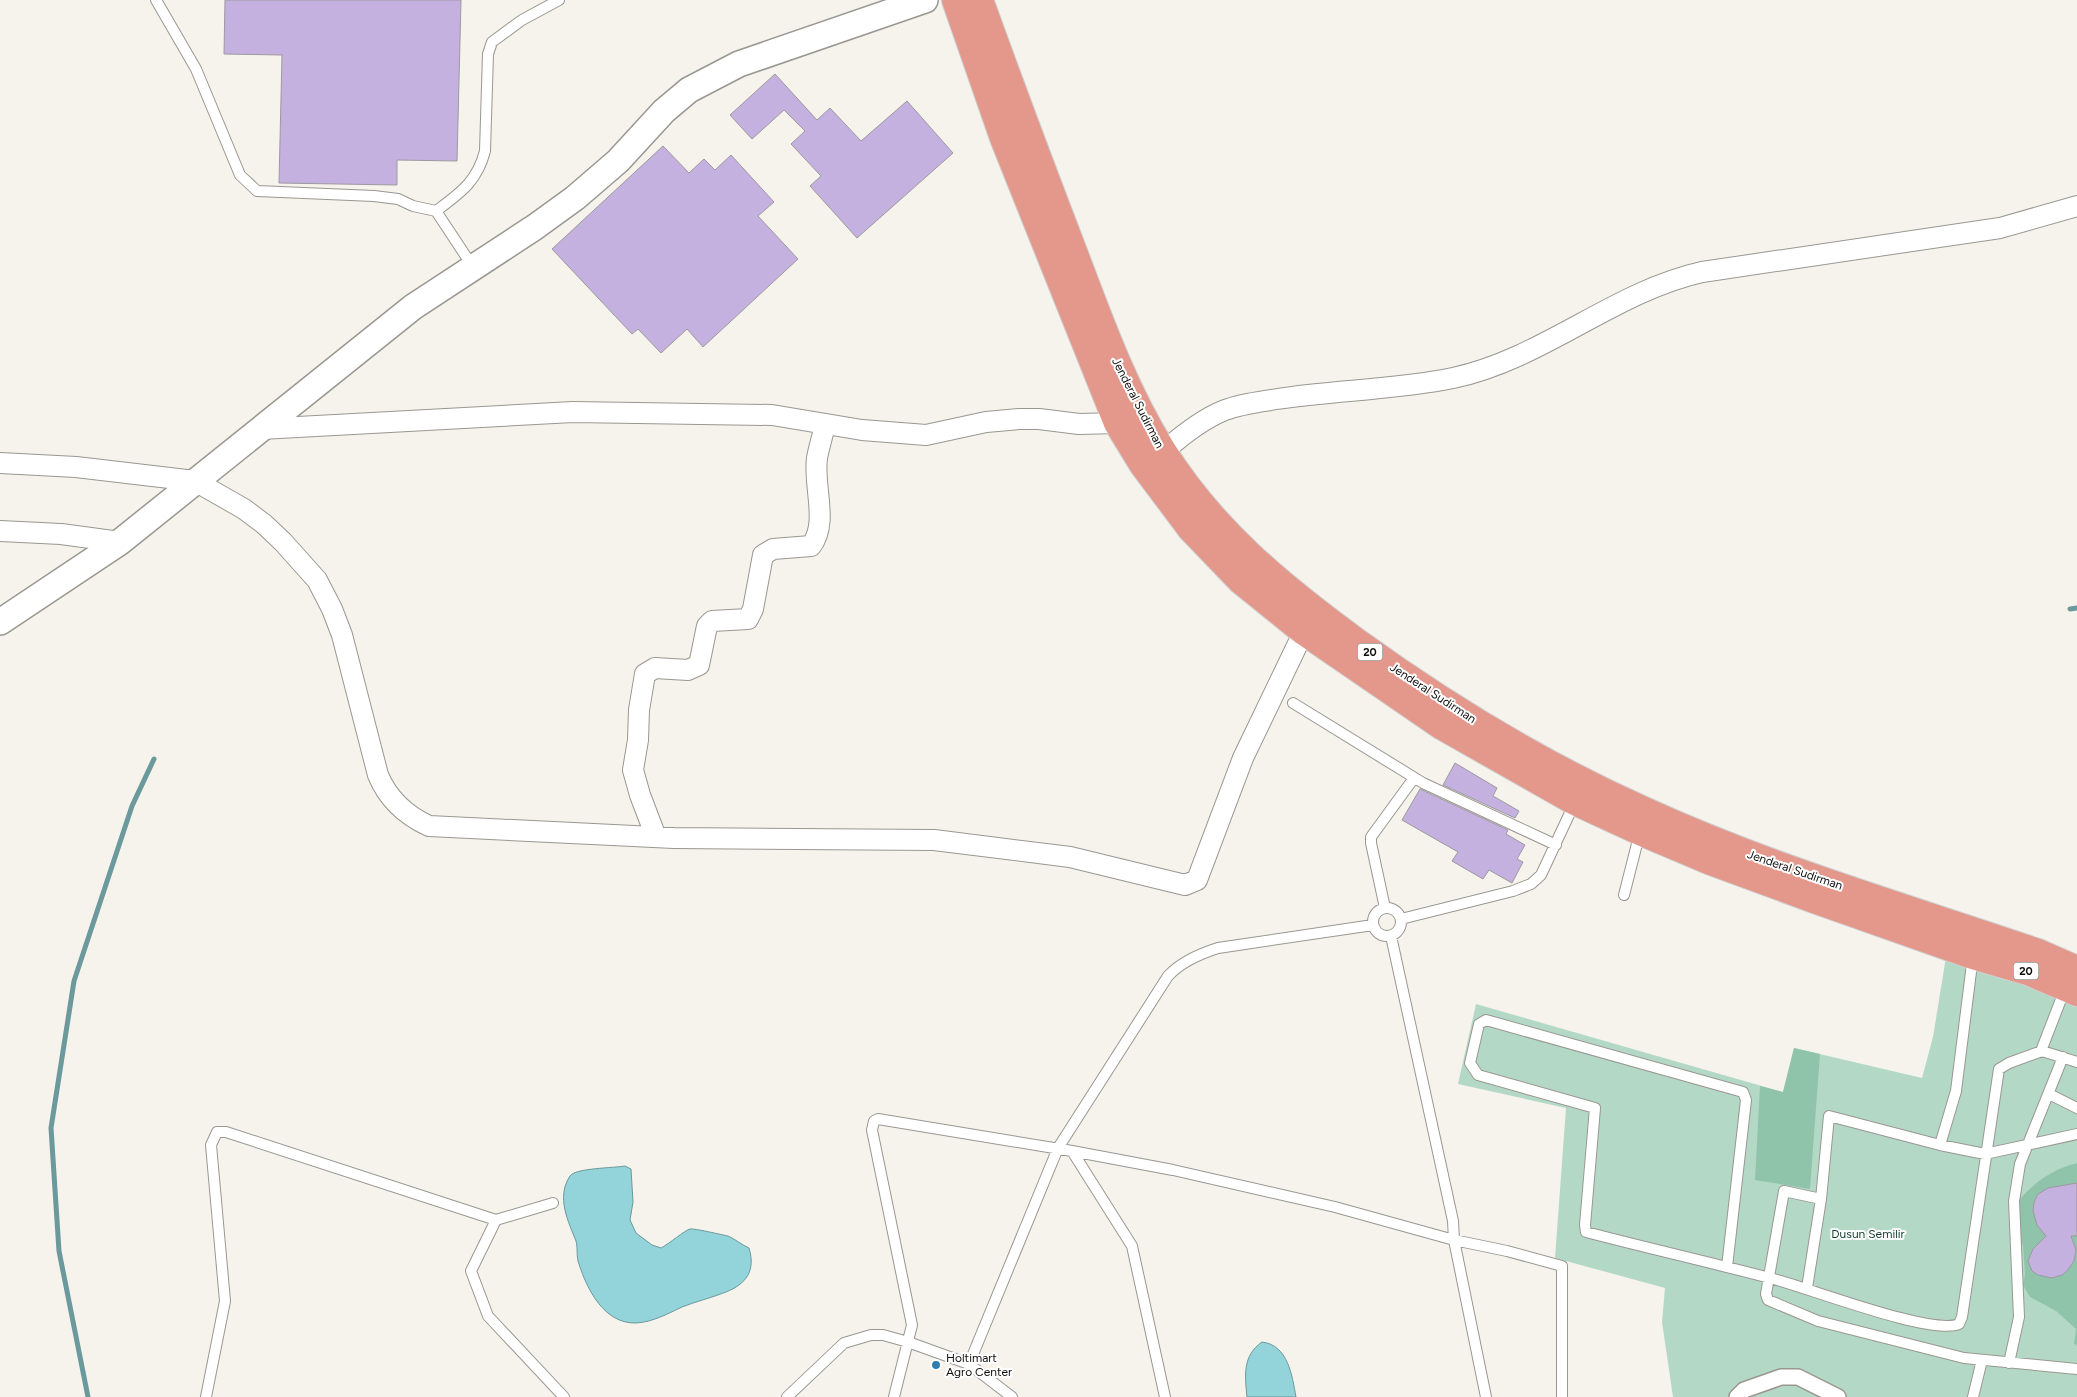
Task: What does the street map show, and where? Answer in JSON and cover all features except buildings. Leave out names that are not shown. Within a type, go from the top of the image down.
[{"type":"highway","name":"20","points":[[956,0],[1004,138],[1118,423],[1143,464],[1191,528],[1241,580],[1304,631],[1441,725],[1579,792],[1640,831],[1729,867],[1973,955],[2073,983]]},
{"type":"highway","name":"Jenderal Sudirman","points":[[979,0],[1105,335],[1131,396],[1163,452],[1209,515],[1256,564],[1307,606],[1380,660],[1579,792],[1645,812],[1717,842],[2038,953],[2073,983]]},
{"type":"street","points":[[0,622],[120,542],[413,307],[535,227],[575,198],[618,161],[664,111],[689,90],[739,64],[925,0]]},
{"type":"street","points":[[1163,452],[1184,434],[1210,418],[1224,410],[1243,405],[1304,395],[1452,378],[1492,366],[1551,340],[1636,294],[1677,278],[1702,272],[2000,228],[2077,206]]},
{"type":"street","points":[[261,429],[573,412],[772,415],[862,430],[926,435],[986,422],[1019,419],[1039,419],[1080,424],[1118,423]]},
{"type":"street","points":[[656,837],[633,770],[645,674],[647,670],[655,668],[688,670],[699,665],[707,626],[712,621],[748,619],[752,609],[763,555],[773,550],[810,546],[817,538],[819,524],[816,479],[817,458],[825,424]]},
{"type":"street","points":[[0,463],[76,467],[195,481],[244,509],[264,524],[317,580],[332,609],[342,636],[378,775],[383,786],[403,811],[429,826],[656,837],[934,840],[1070,857],[1180,885],[1190,884],[1197,880],[1243,758],[1304,631]]},
{"type":"street","points":[[0,531],[61,534],[120,542]]},
{"type":"street","points":[[1737,1397],[1744,1390],[1781,1377],[1798,1377],[1838,1397]]},
{"type":"lane","points":[[156,0],[196,69],[240,175],[257,191],[374,196],[398,199],[413,206],[436,211],[473,267]]},
{"type":"lane","points":[[436,211],[465,190],[482,165],[485,151],[488,54],[492,42],[522,20],[559,0]]},
{"type":"lane","points":[[1294,703],[1414,778],[1556,845]]},
{"type":"lane","points":[[1385,908],[1370,843],[1371,837],[1414,778]]},
{"type":"lane","points":[[1401,919],[1524,888],[1541,875],[1579,792]]},
{"type":"lane","points":[[1624,895],[1640,831]]},
{"type":"lane","points":[[1385,908],[1393,909],[1400,915],[1401,919],[1398,931],[1391,936],[1382,936],[1373,925],[1377,912],[1385,908]]},
{"type":"lane","points":[[969,1364],[1058,1148],[1168,976],[1182,964],[1201,953],[1218,948],[1373,925]]},
{"type":"lane","points":[[1391,936],[1453,1221],[1454,1240],[1486,1397]]},
{"type":"lane","points":[[1940,1145],[1956,1091],[1973,955]]},
{"type":"lane","points":[[2041,1051],[2073,983]]},
{"type":"lane","points":[[1727,1267],[1746,1100],[1743,1092],[1486,1020],[1479,1024],[1470,1063],[1478,1075],[1595,1108],[1586,1232],[1807,1288],[1910,1320],[1951,1328],[1959,1324],[1962,1317],[1999,1069],[2041,1051],[2077,1062]]},
{"type":"lane","points":[[2009,1362],[2019,1317],[2014,1201],[2020,1164],[2063,1057]]},
{"type":"lane","points":[[2049,1094],[2077,1108]]},
{"type":"lane","points":[[1807,1288],[1821,1199],[1829,1116],[1940,1145],[1985,1154],[2077,1134]]},
{"type":"lane","points":[[894,1397],[912,1325],[872,1130],[874,1121],[878,1119],[1072,1150],[1173,1170],[1326,1204],[1454,1240],[1507,1251],[1562,1266],[1562,1397]]},
{"type":"lane","points":[[206,1397],[225,1301],[211,1145],[212,1139],[217,1132],[226,1132],[496,1220],[553,1202]]},
{"type":"lane","points":[[1072,1150],[1132,1246],[1165,1397]]},
{"type":"lane","points":[[1821,1199],[1784,1192],[1766,1294],[1768,1300],[1818,1321],[1964,1358],[2077,1369]]},
{"type":"lane","points":[[496,1220],[471,1272],[488,1316],[564,1397]]},
{"type":"lane","points":[[787,1397],[844,1343],[871,1335],[882,1335],[908,1342],[969,1364],[1012,1397]]},
{"type":"lane","points":[[1973,1397],[1982,1360]]},
{"type":"green space","name":"Dusun Semilir","points":[[1946,957],[2052,993],[2077,1004],[2077,1397],[1673,1397],[1662,1322],[1665,1288],[1555,1258],[1566,1108],[1458,1084],[1476,1004],[1783,1092],[1794,1048],[1922,1078],[1933,1037]]},
{"type":"green space","points":[[1794,1048],[1820,1054],[1810,1189],[1755,1180],[1760,1086],[1783,1092]]},
{"type":"green space","points":[[2077,1163],[2077,1345],[2074,1344],[2076,1329],[2056,1311],[2030,1297],[2023,1285],[2025,1274],[2023,1246],[2015,1225],[2020,1218],[2020,1199],[2026,1192],[2052,1172]]},
{"type":"water","points":[[625,1166],[631,1169],[633,1202],[630,1220],[636,1233],[652,1245],[661,1248],[690,1229],[728,1236],[749,1248],[751,1256],[750,1270],[744,1281],[726,1292],[648,1321],[625,1322],[615,1318],[606,1311],[592,1294],[582,1274],[578,1261],[576,1241],[565,1209],[564,1192],[566,1184],[573,1173]]},
{"type":"water","points":[[1262,1342],[1271,1344],[1283,1355],[1293,1380],[1296,1397],[1247,1397],[1246,1367],[1251,1354]]},
{"type":"waterway","points":[[2070,609],[2077,608]]},
{"type":"waterway","points":[[88,1397],[59,1251],[51,1128],[74,981],[132,806],[154,759]]},
{"type":"place","name":"Holtimart Agro Center","points":[[936,1365]]}]
